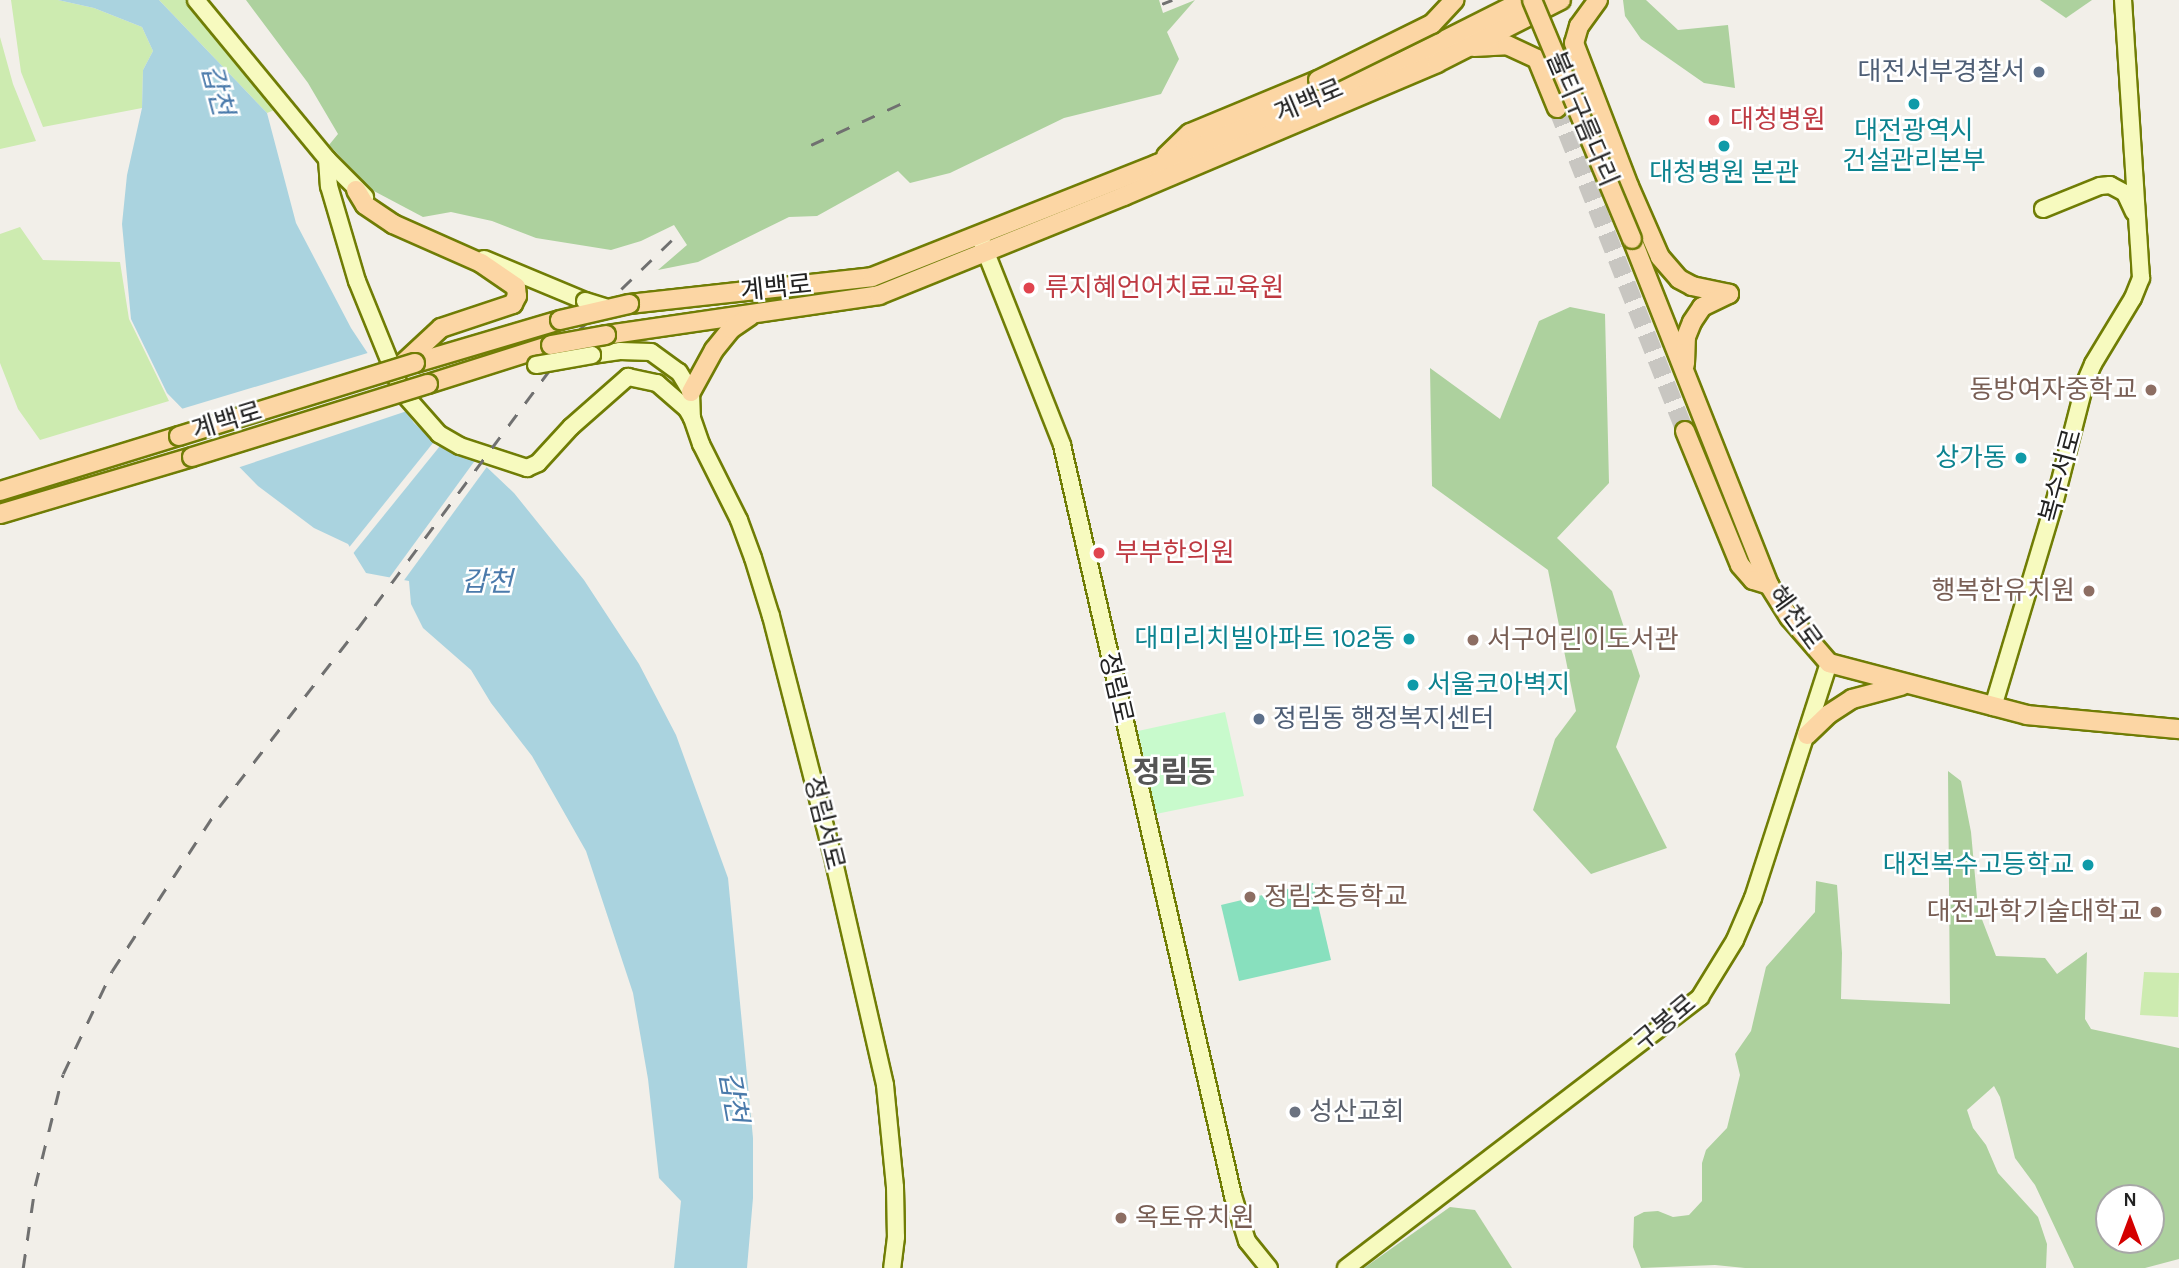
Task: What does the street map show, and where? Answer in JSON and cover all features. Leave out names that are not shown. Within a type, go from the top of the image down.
[{"type":"main road","points":[[1157,164],[1191,133],[1318,80],[1433,24],[1454,0]]},
{"type":"main road","name":"계백로","points":[[0,491],[397,369],[413,359],[605,307],[872,277],[1157,164],[1393,66],[1524,0]]},
{"type":"main road","name":"불티구름다리","points":[[1532,0],[1632,239]]},
{"type":"main road","name":"계백로","points":[[0,514],[551,345],[672,323],[751,315],[879,295],[1302,121],[1467,48],[1561,0]]},
{"type":"main road","points":[[1598,0],[1579,26],[1574,43],[1629,186],[1660,257],[1679,279],[1692,286],[1729,293],[1702,307],[1692,322],[1686,337],[1684,371]]},
{"type":"main road","points":[[1393,66],[1393,52],[1388,40],[1423,53]]},
{"type":"main road","points":[[1467,48],[1507,45],[1537,59],[1557,107]]},
{"type":"main road","points":[[356,190],[365,205],[393,224],[481,264],[516,287],[517,296],[513,304],[441,328],[413,359]]},
{"type":"main road","name":"혜천로","points":[[1632,239],[1769,584],[1790,618],[1829,663],[2027,715],[2179,729]]},
{"type":"main road","points":[[1656,299],[1660,257]]},
{"type":"main road","points":[[691,392],[714,350],[732,329],[751,315]]},
{"type":"main road","points":[[1685,430],[1740,565],[1753,580],[1769,584]]},
{"type":"main road","points":[[1807,735],[1829,714],[1852,699],[1906,685]]},
{"type":"street","points":[[196,0],[327,159],[356,190],[401,222],[584,301],[605,307]]},
{"type":"street","name":"복수서로","points":[[1993,707],[2054,504],[2085,383],[2093,364],[2133,298],[2141,278],[2123,0]]},
{"type":"street","points":[[327,159],[330,186],[357,281],[401,391],[439,434],[460,446],[527,468],[538,464],[571,427],[628,377],[657,383],[687,409],[692,418]]},
{"type":"street","points":[[2043,208],[2100,186],[2110,185],[2125,192],[2138,225]]},
{"type":"street","name":"정림로","points":[[978,233],[1062,445],[1233,1196],[1247,1241],[1269,1268]]},
{"type":"street","points":[[514,357],[537,365],[620,351],[651,352],[679,372],[691,392]]},
{"type":"street","name":"정림서로","points":[[691,392],[692,418],[753,558],[777,639],[834,862],[885,1085],[895,1187],[896,1237],[892,1268]]},
{"type":"street","name":"구봉로","points":[[1346,1268],[1700,997],[1735,940],[1753,898],[1829,663]]},
{"type":"green space","points":[[11,0],[58,0],[94,8],[142,27],[153,51],[143,70],[142,108],[43,127],[21,72]]},
{"type":"green space","points":[[159,0],[188,0],[277,109],[267,113]]},
{"type":"green space","points":[[246,0],[1159,0],[1163,13],[1195,0],[1167,32],[1179,59],[1161,94],[1064,118],[950,173],[910,183],[898,171],[817,216],[789,217],[698,262],[658,270],[687,245],[674,225],[641,241],[611,250],[536,238],[492,221],[451,212],[423,217],[372,190],[329,145],[338,134],[308,83]]},
{"type":"green space","points":[[1623,0],[1646,0],[1678,30],[1728,25],[1735,88],[1704,83],[1641,39],[1625,16]]},
{"type":"green space","points":[[2040,0],[2092,0],[2066,18]]},
{"type":"green space","points":[[0,37],[13,84],[36,141],[0,149]]},
{"type":"green space","points":[[20,227],[43,260],[120,262],[129,319],[169,401],[40,440],[18,409],[0,363],[0,234]]},
{"type":"green space","points":[[1570,307],[1605,314],[1609,483],[1557,538],[1612,591],[1640,676],[1616,747],[1667,848],[1591,874],[1533,810],[1555,739],[1576,711],[1548,570],[1432,486],[1430,368],[1500,419],[1539,321]]},
{"type":"green space","points":[[1225,712],[1244,796],[1156,814],[1138,731]]},
{"type":"green space","points":[[1948,771],[1961,781],[1971,832],[1978,909],[1996,956],[2045,958],[2057,974],[2087,952],[2085,1019],[2091,1029],[2179,1048],[2179,1259],[2145,1268],[2074,1268],[2035,1185],[2015,1158],[2000,1097],[1994,1086],[1967,1110],[1973,1128],[1986,1145],[1998,1173],[2038,1217],[2047,1244],[2046,1268],[1745,1268],[1715,1265],[1641,1268],[1633,1247],[1634,1217],[1644,1212],[1658,1211],[1673,1217],[1689,1215],[1702,1201],[1702,1163],[1706,1150],[1727,1128],[1740,1075],[1735,1054],[1751,1031],[1766,967],[1815,912],[1816,881],[1837,885],[1842,953],[1841,999],[1950,1004]]},
{"type":"green space","points":[[1313,883],[1331,960],[1239,981],[1221,905]]},
{"type":"green space","points":[[2144,972],[2179,973],[2178,1017],[2140,1015]]},
{"type":"green space","points":[[1450,1207],[1475,1210],[1512,1268],[1364,1268]]},
{"type":"water","name":"갑천","points":[[58,0],[159,0],[267,113],[296,223],[351,328],[414,423],[434,441],[475,456],[514,493],[584,580],[639,664],[676,735],[728,878],[753,1138],[753,1198],[747,1268],[674,1268],[681,1201],[659,1178],[648,1079],[633,993],[586,851],[532,756],[491,703],[471,670],[423,628],[411,604],[409,581],[366,573],[348,544],[314,528],[258,486],[167,393],[131,319],[122,224],[127,175],[142,108],[143,70],[153,51],[142,27],[94,8]]},
{"type":"pier","points":[[371,352],[410,410],[234,469],[178,410]]},
{"type":"pier","points":[[437,438],[444,441],[351,556],[347,550]]},
{"type":"pier","points":[[479,455],[489,464],[402,583],[387,581]]},
{"type":"tunnel","points":[[1557,108],[1685,431]]},
{"type":"railway","points":[[1162,4],[1172,0]]},
{"type":"railway","points":[[811,145],[911,99]]},
{"type":"railway","points":[[23,1268],[35,1186],[63,1074],[112,971],[219,807],[358,628],[581,328],[675,237]]},
{"type":"place","name":"대전서부경찰서","points":[[2039,72]]},
{"type":"place","name":"대전광역시 건설관리본부","points":[[1914,104]]},
{"type":"place","name":"대청병원","points":[[1714,120]]},
{"type":"place","name":"대청병원 본관","points":[[1724,146]]},
{"type":"place","name":"류지혜언어치료교육원","points":[[1029,288]]},
{"type":"place","name":"동방여자중학교","points":[[2151,390]]},
{"type":"place","name":"상가동","points":[[2021,458]]},
{"type":"place","name":"부부한의원","points":[[1099,553]]},
{"type":"place","name":"행복한유치원","points":[[2089,591]]},
{"type":"place","name":"대미리치빌아파트 102동","points":[[1409,639]]},
{"type":"place","name":"서구어린이도서관","points":[[1473,640]]},
{"type":"place","name":"서울코아벽지","points":[[1413,685]]},
{"type":"place","name":"정림동 행정복지센터","points":[[1259,719]]},
{"type":"place","name":"대전복수고등학교","points":[[2088,865]]},
{"type":"place","name":"정림초등학교","points":[[1250,897]]},
{"type":"place","name":"대전과학기술대학교","points":[[2156,912]]},
{"type":"place","name":"성산교회","points":[[1295,1112]]},
{"type":"place","name":"옥토유치원","points":[[1121,1218]]},
{"type":"district","name":"정림동","points":[[1174,772]]}]
